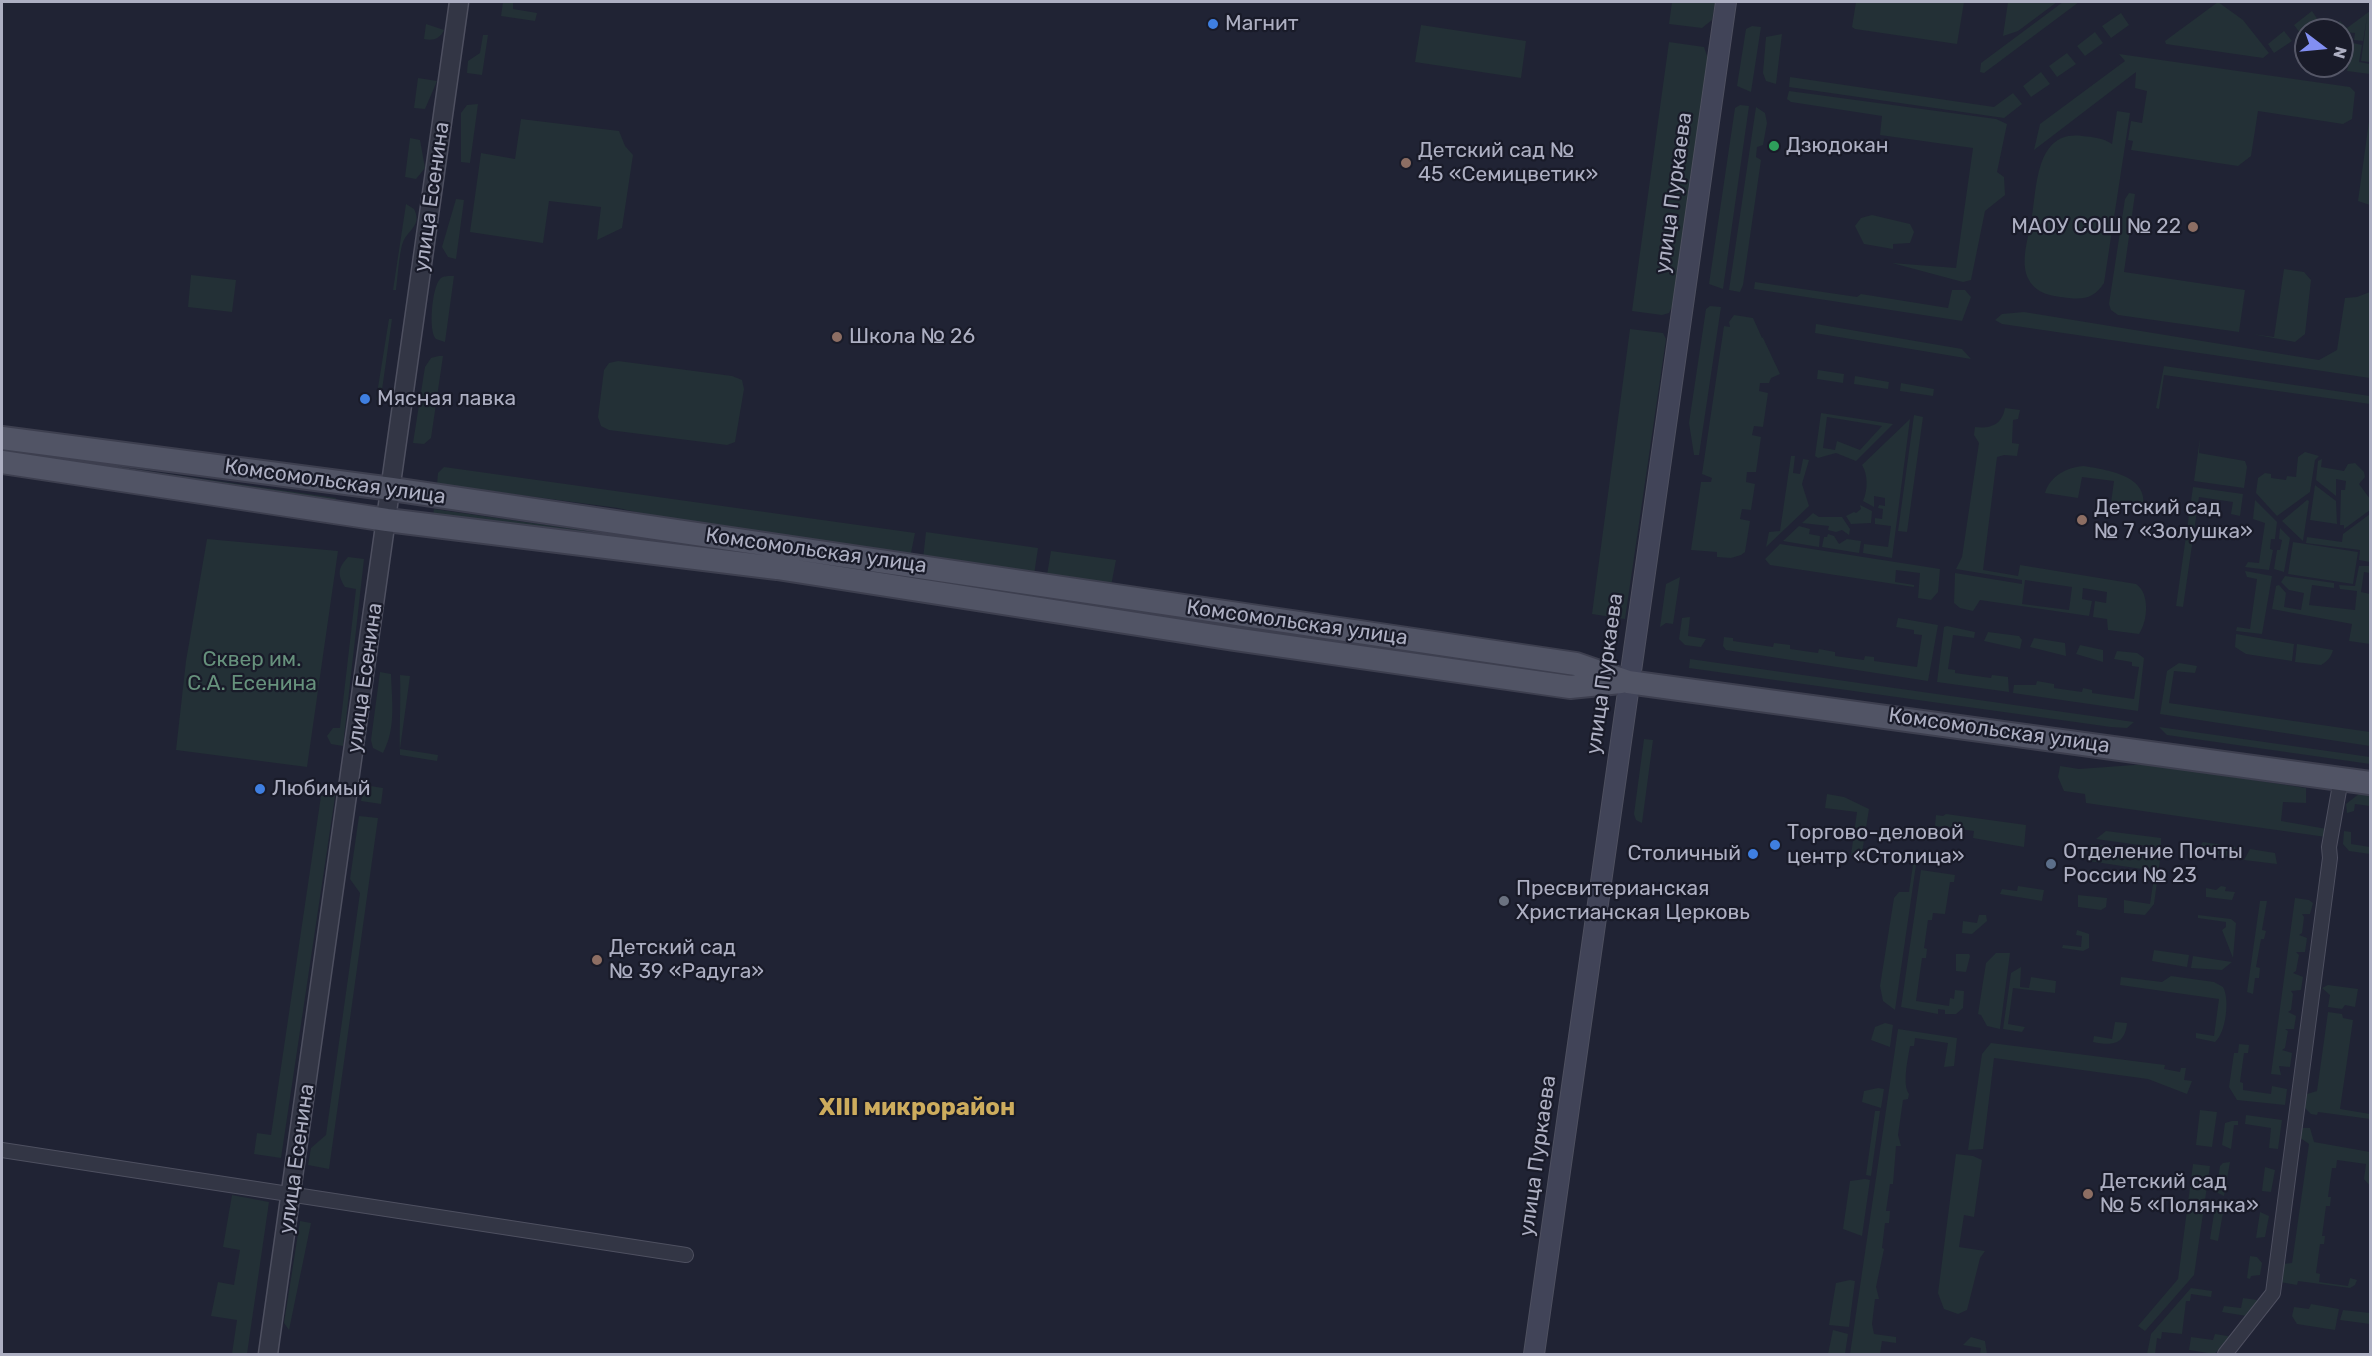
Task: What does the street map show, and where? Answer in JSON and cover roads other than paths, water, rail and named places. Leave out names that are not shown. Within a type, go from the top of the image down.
[{"type":"main road","name":"улица Пуркаева","points":[[1534,1354],[1726,2]]},
{"type":"main road","name":"Комсомольская улица","points":[[2,438],[392,489],[1576,664],[1628,682],[2370,783]]},
{"type":"main road","name":"Комсомольская улица","points":[[2,462],[387,520],[777,568],[1234,639],[1570,687],[1628,682]]},
{"type":"street","name":"улица Есенина","points":[[268,1354],[459,2]]},
{"type":"street","points":[[2224,1354],[2273,1293],[2329,847],[2341,779]]},
{"type":"street","points":[[2,1150],[686,1254]]},
{"type":"place","name":"Магнит","points":[[1213,24]]},
{"type":"place","name":"Дзюдокан","points":[[1774,146]]},
{"type":"place","name":"Детский сад № 45 «Семицветик»","points":[[1406,163]]},
{"type":"place","name":"МАОУ СОШ № 22","points":[[2193,227]]},
{"type":"place","name":"Школа № 26","points":[[837,337]]},
{"type":"place","name":"Мясная лавка","points":[[365,399]]},
{"type":"place","name":"Детский сад № 7 «Золушка»","points":[[2082,520]]},
{"type":"place","name":"Любимый","points":[[260,789]]},
{"type":"place","name":"Торгово-деловой центр «Столица»","points":[[1775,845]]},
{"type":"place","name":"Столичный","points":[[1753,854]]},
{"type":"place","name":"Отделение Почты России № 23","points":[[2051,864]]},
{"type":"place","name":"Пресвитерианская Христианская Церковь","points":[[1504,901]]},
{"type":"place","name":"Детский сад № 39 «Радуга»","points":[[597,960]]},
{"type":"place","name":"Детский сад № 5 «Полянка»","points":[[2088,1194]]},
{"type":"district","name":"XIII микрорайон","points":[[917,1108]]},
{"type":"park label","name":"Сквер им. С.А. Есенина","points":[[252,672]]}]
